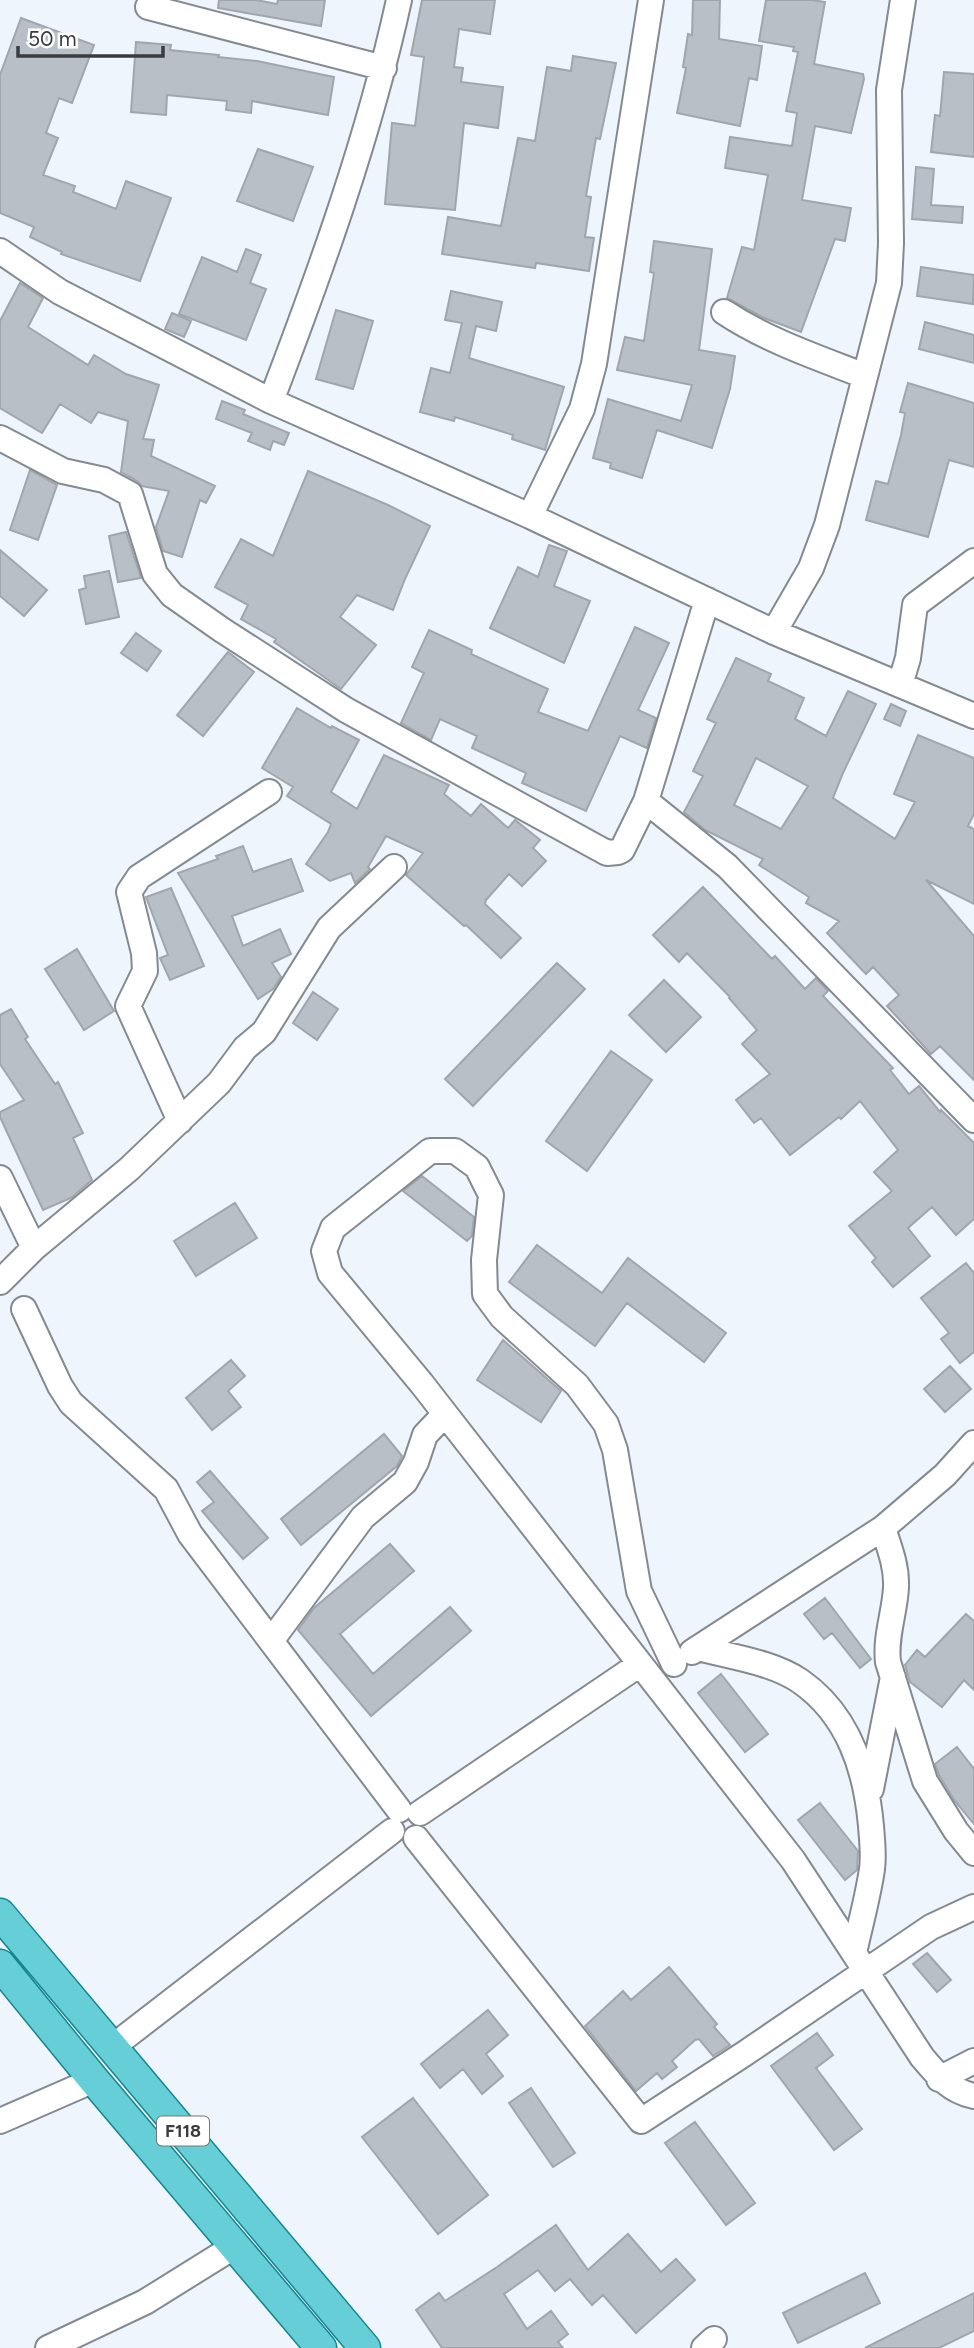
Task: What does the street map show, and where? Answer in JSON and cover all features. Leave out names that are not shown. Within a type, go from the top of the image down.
[{"type":"main road","name":"F118","points":[[0,1914],[365,2348]]},
{"type":"main road","name":"F118","points":[[0,1965],[320,2348]]},
{"type":"street","points":[[271,401],[321,269],[384,68],[399,0]]},
{"type":"street","points":[[530,516],[582,409],[594,364],[651,0]]},
{"type":"street","points":[[774,632],[811,568],[827,525],[889,283],[889,90],[903,0]]},
{"type":"street","points":[[148,7],[384,68]]},
{"type":"street","points":[[0,251],[60,292],[271,401],[530,516],[774,632],[974,716]]},
{"type":"street","points":[[724,312],[753,331],[865,376]]},
{"type":"street","points":[[0,438],[63,471],[104,480],[130,494],[155,574],[172,595],[222,630],[346,710],[607,853],[622,850],[646,802],[707,600]]},
{"type":"street","points":[[900,685],[908,658],[915,605],[974,561]]},
{"type":"street","points":[[180,1121],[128,1006],[145,971],[144,953],[129,892],[139,877],[269,792]]},
{"type":"street","points":[[646,802],[727,866],[974,1120]]},
{"type":"street","points":[[0,1282],[34,1248],[129,1168],[219,1083],[245,1048],[264,1032],[329,928],[394,867]]},
{"type":"street","points":[[674,1664],[639,1591],[615,1450],[606,1424],[577,1385],[502,1317],[485,1294],[484,1260],[491,1195],[477,1167],[455,1151],[430,1151],[333,1228],[324,1251],[330,1273],[445,1414],[793,1860],[939,2078],[962,2094],[974,2096]]},
{"type":"street","points":[[0,1178],[34,1248]]},
{"type":"street","points":[[24,1309],[71,1403],[166,1489],[190,1534],[403,1818],[403,1840],[416,1838],[641,2120],[860,1963],[974,1907]]},
{"type":"street","points":[[271,1641],[363,1517],[405,1482],[416,1462],[425,1434],[445,1414]]},
{"type":"street","points":[[111,2048],[403,1818],[645,1671],[674,1664],[883,1528],[944,1475],[974,1443]]},
{"type":"street","points":[[883,1528],[895,1567],[896,1586],[887,1648],[893,1676],[925,1781],[974,1853]]},
{"type":"street","points":[[698,1647],[780,1671],[801,1681],[830,1709],[846,1730],[862,1767],[869,1802],[872,1867],[860,1963]]},
{"type":"street","points":[[869,1802],[893,1676]]},
{"type":"street","points":[[939,2078],[974,2061]]},
{"type":"street","points":[[0,2121],[94,2080]]},
{"type":"street","points":[[48,2348],[145,2302],[235,2246]]},
{"type":"building","points":[[219,0],[256,0],[277,4],[278,0],[325,0],[321,26],[218,8]]},
{"type":"building","points":[[422,0],[495,0],[490,34],[459,29],[454,67],[463,68],[461,82],[503,87],[498,128],[464,123],[455,210],[385,204],[392,123],[415,126],[424,57],[411,55]]},
{"type":"building","points":[[693,0],[720,0],[719,39],[762,46],[757,80],[749,78],[740,126],[677,113],[686,68],[683,67],[688,34],[692,35]]},
{"type":"building","points":[[766,0],[825,2],[814,64],[863,74],[864,79],[851,133],[815,126],[802,200],[851,208],[845,241],[835,239],[801,332],[764,318],[727,298],[742,247],[754,250],[768,175],[725,168],[730,137],[792,146],[797,113],[786,111],[798,52],[793,51],[794,47],[759,41]]},
{"type":"building","points":[[21,18],[94,45],[72,103],[59,98],[46,133],[58,138],[43,175],[75,186],[73,192],[116,209],[126,181],[171,198],[140,281],[61,254],[62,252],[30,237],[34,227],[0,213],[0,75]]},
{"type":"building","points":[[136,42],[171,45],[170,50],[257,61],[334,77],[328,115],[252,101],[251,113],[226,110],[227,101],[167,95],[166,115],[131,112]]},
{"type":"building","points":[[573,56],[616,63],[600,139],[596,138],[586,196],[591,197],[585,237],[594,238],[589,271],[536,263],[535,268],[442,254],[448,217],[501,226],[518,138],[535,141],[547,67],[571,71]]},
{"type":"building","points":[[944,72],[974,74],[974,157],[931,152],[935,115],[940,116]]},
{"type":"building","points":[[258,149],[313,167],[293,221],[237,201]]},
{"type":"building","points":[[916,167],[934,169],[931,205],[963,207],[962,223],[912,219]]},
{"type":"building","points":[[654,241],[712,249],[699,350],[735,356],[730,389],[712,448],[657,430],[642,478],[610,468],[611,463],[593,458],[608,399],[681,421],[692,385],[617,370],[625,337],[644,341],[654,273],[650,272]]},
{"type":"building","points":[[246,249],[261,255],[250,283],[266,289],[246,340],[179,314],[202,257],[237,272]]},
{"type":"building","points":[[921,267],[974,275],[973,304],[917,296]]},
{"type":"building","points":[[20,283],[43,298],[28,327],[88,365],[94,355],[126,374],[159,385],[143,439],[154,440],[151,456],[215,486],[206,503],[200,500],[182,557],[163,551],[156,527],[169,491],[142,486],[121,472],[128,421],[98,412],[91,423],[60,404],[42,433],[0,408],[0,321]]},
{"type":"building","points":[[451,291],[502,302],[496,331],[476,326],[469,358],[564,387],[545,450],[512,439],[513,435],[455,417],[454,421],[420,412],[431,368],[450,373],[462,323],[445,320]]},
{"type":"building","points":[[336,310],[373,321],[353,389],[316,379]]},
{"type":"building","points":[[172,313],[191,321],[184,337],[165,329]]},
{"type":"building","points":[[925,322],[974,335],[974,363],[919,349]]},
{"type":"building","points":[[908,383],[974,403],[974,467],[949,460],[928,537],[866,520],[876,481],[888,484],[901,435],[905,413],[900,412]]},
{"type":"building","points":[[222,401],[245,410],[243,414],[289,433],[284,445],[273,441],[270,450],[248,441],[252,433],[216,419]]},
{"type":"building","points":[[30,470],[57,485],[38,540],[10,530]]},
{"type":"building","points":[[308,471],[430,526],[393,610],[357,595],[340,617],[376,645],[341,689],[274,642],[276,639],[241,619],[248,605],[215,587],[241,539],[273,556]]},
{"type":"building","points":[[126,532],[141,578],[118,582],[109,536]]},
{"type":"building","points":[[549,545],[567,551],[554,586],[590,601],[564,663],[490,628],[518,567],[538,577]]},
{"type":"building","points":[[0,550],[47,590],[24,616],[0,596]]},
{"type":"building","points":[[109,571],[119,617],[86,624],[79,590],[86,588],[84,576]]},
{"type":"building","points":[[635,627],[669,643],[638,710],[656,718],[647,748],[620,736],[586,811],[522,783],[526,773],[472,748],[477,736],[440,719],[431,740],[401,723],[424,673],[412,667],[429,630],[472,650],[471,654],[548,689],[538,712],[588,731]]},
{"type":"building","points":[[136,633],[161,651],[147,671],[121,653]]},
{"type":"building","points":[[228,652],[254,672],[203,736],[177,715]]},
{"type":"building","points":[[736,658],[771,674],[768,681],[804,698],[795,719],[826,736],[848,691],[876,704],[833,798],[895,839],[915,802],[894,794],[918,735],[974,758],[974,814],[968,826],[974,829],[974,904],[926,880],[974,936],[974,1080],[940,1046],[931,1054],[887,1006],[899,995],[873,967],[866,974],[827,933],[839,921],[806,903],[809,897],[759,865],[763,859],[705,830],[684,812],[703,776],[693,771],[716,723],[707,719]],"holes":[[[756,758],[808,786],[781,829],[734,805]]]},
{"type":"building","points":[[891,704],[906,711],[900,726],[884,719]]},
{"type":"building","points":[[297,708],[331,728],[332,726],[359,740],[331,792],[357,809],[384,755],[449,785],[444,794],[471,816],[481,804],[508,828],[515,820],[540,840],[533,848],[546,861],[522,886],[509,874],[486,900],[485,904],[521,938],[501,958],[406,875],[423,853],[386,836],[368,867],[370,869],[355,883],[351,873],[330,881],[306,864],[331,824],[287,796],[293,787],[262,768]]},
{"type":"building","points":[[243,846],[253,872],[291,859],[303,891],[232,916],[243,946],[280,929],[291,954],[272,963],[281,977],[273,989],[258,999],[178,873],[218,859],[216,856]]},
{"type":"building","points":[[703,887],[772,959],[775,956],[805,989],[816,978],[828,991],[823,996],[893,1068],[890,1070],[909,1094],[919,1086],[940,1112],[941,1110],[974,1143],[974,1219],[956,1235],[932,1207],[908,1228],[930,1256],[893,1287],[872,1262],[876,1258],[849,1226],[892,1191],[874,1172],[898,1150],[860,1101],[841,1119],[839,1117],[790,1155],[761,1118],[754,1123],[736,1100],[770,1074],[742,1044],[757,1030],[730,997],[687,953],[679,962],[653,935]]},
{"type":"building","points":[[171,888],[204,966],[170,980],[160,958],[168,955],[146,897]]},
{"type":"building","points":[[77,949],[114,1011],[84,1030],[45,969]]},
{"type":"building","points":[[557,963],[585,989],[473,1106],[445,1079]]},
{"type":"building","points":[[664,980],[701,1017],[666,1052],[629,1015]]},
{"type":"building","points":[[313,992],[338,1009],[317,1040],[293,1023]]},
{"type":"building","points":[[11,1009],[28,1037],[25,1039],[55,1084],[58,1082],[83,1133],[73,1138],[92,1180],[71,1198],[43,1210],[0,1117],[0,1112],[24,1100],[0,1064],[0,1015]]},
{"type":"building","points":[[611,1051],[652,1080],[587,1171],[546,1141]]},
{"type":"building","points":[[422,1176],[474,1217],[472,1236],[467,1241],[403,1191]]},
{"type":"building","points":[[235,1203],[257,1238],[196,1276],[174,1241]]},
{"type":"building","points":[[537,1245],[602,1293],[628,1258],[726,1333],[704,1362],[627,1303],[595,1346],[509,1282]]},
{"type":"building","points":[[966,1263],[974,1273],[974,1352],[960,1363],[941,1339],[949,1333],[921,1298]]},
{"type":"building","points":[[503,1340],[561,1391],[541,1422],[477,1380]]},
{"type":"building","points":[[231,1360],[245,1376],[228,1391],[241,1407],[212,1430],[186,1398]]},
{"type":"building","points":[[950,1366],[971,1389],[945,1412],[924,1389]]},
{"type":"building","points":[[384,1434],[402,1456],[397,1466],[301,1545],[281,1519]]},
{"type":"building","points":[[210,1471],[268,1538],[243,1559],[202,1511],[214,1502],[197,1482]]},
{"type":"building","points":[[390,1544],[414,1571],[340,1634],[373,1674],[450,1607],[471,1631],[371,1716],[298,1630],[314,1608]]},
{"type":"building","points":[[825,1598],[871,1659],[860,1668],[832,1633],[824,1639],[804,1614]]},
{"type":"building","points":[[966,1614],[974,1621],[974,1690],[964,1680],[942,1707],[910,1682],[905,1665],[917,1650],[925,1657]]},
{"type":"building","points":[[721,1674],[768,1734],[745,1752],[698,1693]]},
{"type":"building","points":[[957,1747],[974,1769],[974,1824],[954,1800],[935,1764]]},
{"type":"building","points":[[820,1803],[858,1851],[857,1870],[845,1880],[798,1820]]},
{"type":"building","points":[[927,1953],[951,1980],[937,1992],[913,1964]]},
{"type":"building","points":[[669,1967],[717,2024],[714,2027],[730,2045],[713,2056],[699,2039],[695,2040],[672,2061],[677,2067],[662,2079],[657,2073],[636,2091],[585,2026],[623,1991],[631,2000]]},
{"type":"building","points":[[488,2010],[508,2035],[486,2054],[503,2076],[482,2094],[463,2069],[440,2088],[421,2064]]},
{"type":"building","points":[[817,2033],[833,2055],[816,2068],[862,2129],[834,2150],[771,2066]]},
{"type":"building","points":[[531,2088],[575,2153],[553,2167],[509,2103]]},
{"type":"building","points":[[413,2098],[488,2195],[438,2234],[362,2137]]},
{"type":"building","points":[[695,2122],[755,2203],[726,2225],[665,2143]]},
{"type":"building","points":[[556,2225],[588,2270],[628,2234],[661,2272],[676,2259],[695,2280],[636,2333],[603,2295],[592,2305],[570,2279],[555,2291],[538,2270],[504,2294],[527,2329],[551,2311],[568,2334],[558,2342],[563,2348],[442,2348],[416,2310],[439,2293],[445,2301]]},
{"type":"building","points":[[865,2273],[880,2303],[798,2343],[783,2313]]},
{"type":"building","points":[[974,2293],[974,2331],[939,2348],[865,2348]]}]
